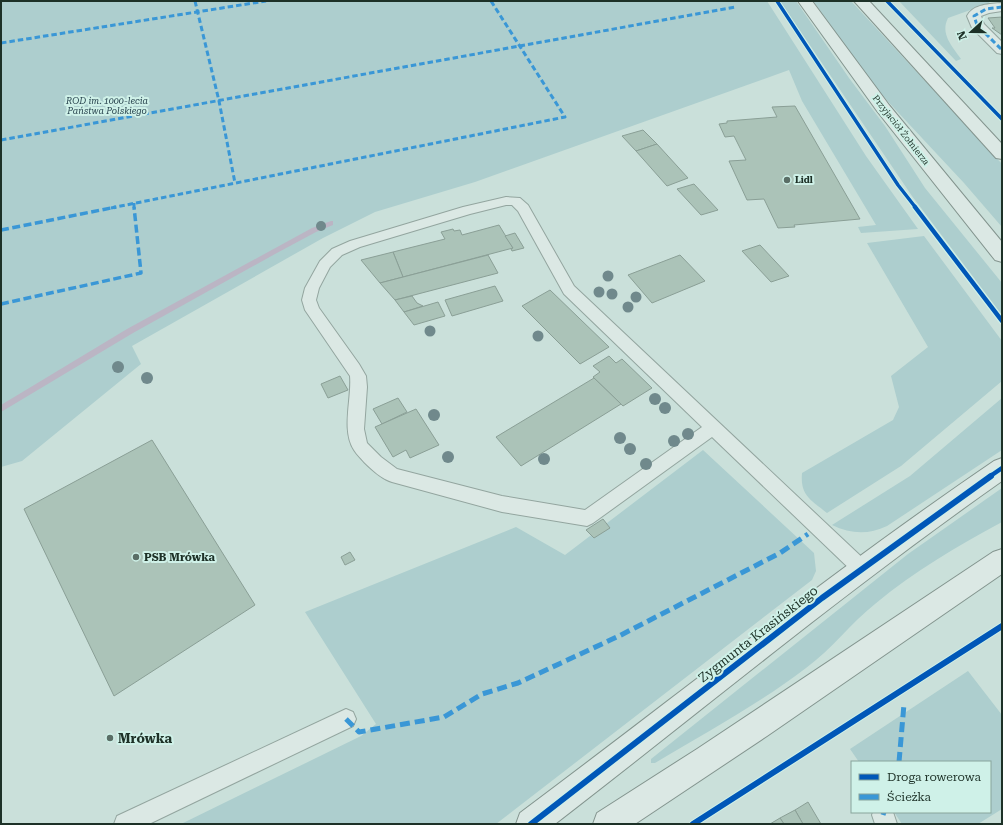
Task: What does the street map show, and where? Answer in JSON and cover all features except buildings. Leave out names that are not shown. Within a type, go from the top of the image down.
[{"type":"street","name":"Przyjaciół Żołnierza","points":[[805,1],[883,108],[1002,255]]},
{"type":"street","points":[[861,1],[1002,154]]},
{"type":"street","points":[[1002,7],[980,11],[975,14],[974,21],[1002,50]]},
{"type":"street","name":"Zygmunta Krasińskiego","points":[[531,824],[622,755],[861,568],[933,515],[1002,468]]},
{"type":"street","points":[[608,824],[696,769],[914,618],[1002,560]]},
{"type":"lane","points":[[713,428],[588,518],[502,504],[392,475],[375,462],[360,446],[356,429],[359,387],[358,376],[354,368],[312,310],[309,300],[312,288],[325,264],[337,252],[355,244],[468,210],[506,201],[515,201],[523,208],[569,290],[861,568]]},
{"type":"lane","points":[[125,824],[346,719]]},
{"type":"green space","name":"ROD im. 1000-lecia Państwa Polskiego","points":[[1,1],[767,1],[866,156],[918,229],[861,233],[858,227],[876,225],[802,101],[789,70],[475,182],[375,212],[323,238],[132,346],[141,364],[22,461],[1,467]]},
{"type":"green space","points":[[780,1],[796,1],[849,78],[885,126],[925,188],[1002,283],[1002,315],[912,196]]},
{"type":"green space","points":[[813,1],[851,1],[1002,164],[1002,227],[964,183],[880,93]]},
{"type":"green space","points":[[899,1],[987,1],[990,3],[948,18],[945,29],[946,35],[961,59],[956,61]]},
{"type":"green space","points":[[924,236],[1002,341],[1002,381],[901,466],[827,513],[808,497],[803,487],[802,473],[893,420],[899,407],[891,376],[928,347],[867,243]]},
{"type":"green space","points":[[1002,398],[1002,450],[887,526],[873,531],[853,532],[832,525],[910,476]]},
{"type":"green space","points":[[703,450],[814,553],[816,571],[812,580],[496,824],[181,824],[361,736],[376,724],[305,612],[516,527],[565,555]]},
{"type":"green space","points":[[1002,488],[1002,522],[937,560],[890,592],[866,611],[815,661],[770,694],[655,763],[651,763],[651,759],[908,554]]},
{"type":"green space","points":[[968,671],[1002,715],[1002,809],[978,824],[902,824],[895,813],[991,813],[991,761],[858,761],[850,749]]},
{"type":"waterway","points":[[1,409],[130,331],[273,252],[314,230],[331,223]]},
{"type":"marked path","points":[[195,1],[219,101],[235,183]]},
{"type":"marked path","points":[[1,43],[266,1]]},
{"type":"marked path","points":[[1,230],[565,117],[491,1]]},
{"type":"marked path","points":[[1,140],[735,7]]},
{"type":"marked path","points":[[1002,7],[986,9],[975,14],[974,16],[977,25],[1002,50]]},
{"type":"marked path","points":[[1,304],[141,273],[134,203]]},
{"type":"marked path","points":[[346,719],[359,732],[444,717],[482,694],[518,683],[619,636],[780,553],[808,534]]},
{"type":"marked path","points":[[899,761],[902,743],[904,704]]},
{"type":"cycle path","points":[[777,1],[898,185],[1002,321]]},
{"type":"cycle path","points":[[887,1],[1002,119]]},
{"type":"cycle path","points":[[531,824],[881,553],[1002,468]]},
{"type":"cycle path","points":[[693,824],[1002,626]]},
{"type":"place","name":"Lidl","points":[[787,180]]},
{"type":"place","name":"PSB Mrówka","points":[[136,557]]},
{"type":"place","name":"Mrówka","points":[[110,738]]}]
